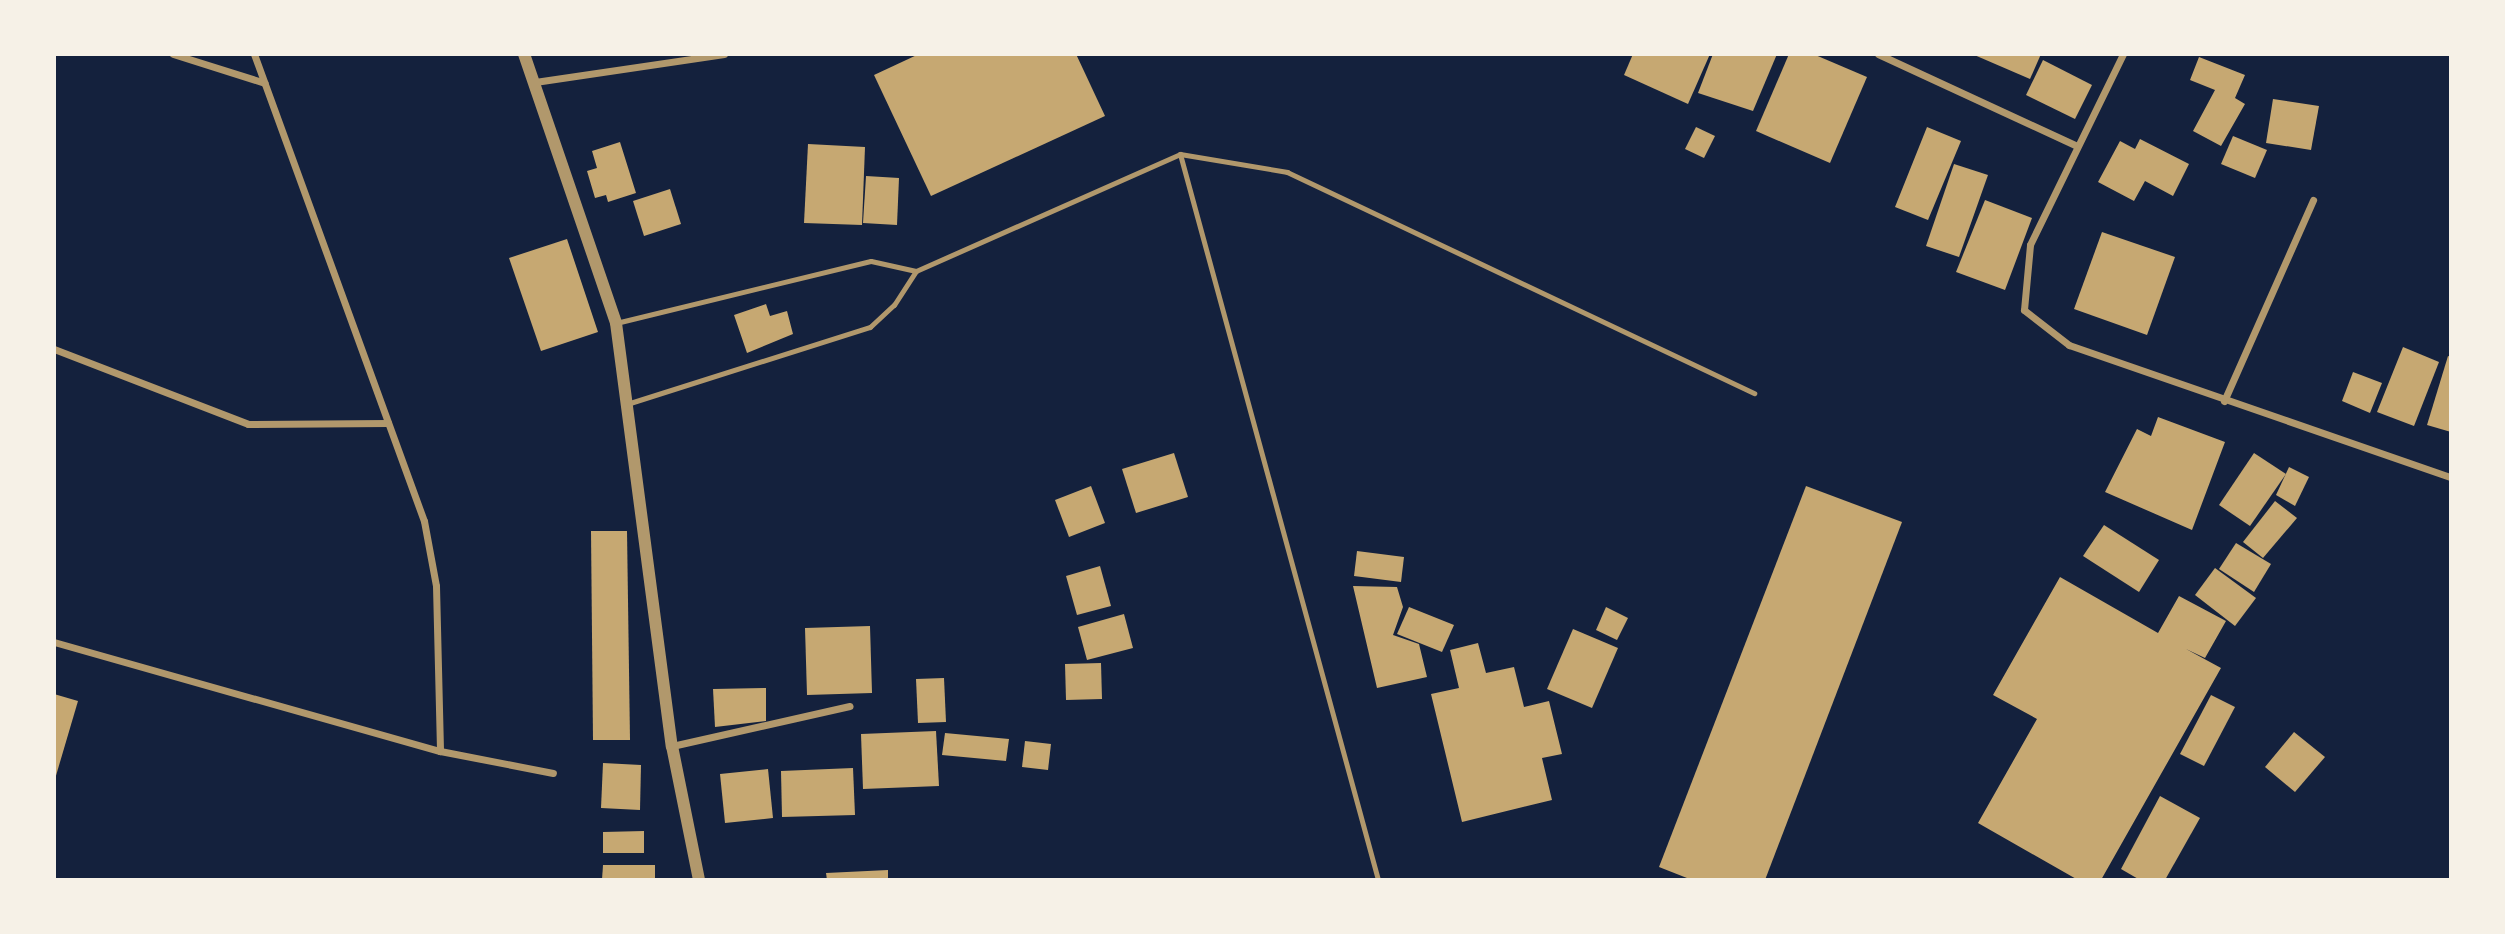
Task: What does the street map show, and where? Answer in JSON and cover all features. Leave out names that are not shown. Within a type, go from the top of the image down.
[{"type":"street","points":[[173,54],[265,83]]},
{"type":"street","points":[[254,54],[424,521],[436,586],[440,751]]},
{"type":"street","points":[[524,54],[536,82],[616,323],[630,403],[672,746],[699,880]]},
{"type":"street","points":[[536,82],[724,54]]},
{"type":"street","points":[[1878,54],[2075,145]]},
{"type":"street","points":[[1901,65],[1906,54]]},
{"type":"street","points":[[2123,54],[2075,145],[2030,245],[2024,310],[2069,345],[2224,401],[2451,477]]},
{"type":"street","points":[[2224,401],[2313,200]]},
{"type":"street","points":[[54,349],[248,424],[388,423]]},
{"type":"street","points":[[54,642],[440,751],[553,773]]},
{"type":"street","points":[[672,746],[850,706]]},
{"type":"lane","points":[[1180,155],[1378,880]]},
{"type":"lane","points":[[630,403],[870,327],[894,305],[916,271],[1180,155],[1287,172],[1754,393]]},
{"type":"lane","points":[[616,323],[871,261],[916,271]]},
{"type":"building","points":[[919,54],[1076,54],[1105,116],[931,196],[874,75]]},
{"type":"building","points":[[1633,54],[1710,54],[1688,104],[1624,75]]},
{"type":"building","points":[[1713,54],[1777,54],[1753,111],[1698,93]]},
{"type":"building","points":[[1789,54],[1813,54],[1867,77],[1830,163],[1756,131]]},
{"type":"building","points":[[1972,54],[2041,54],[2030,79]]},
{"type":"building","points":[[2199,57],[2245,75],[2235,98],[2245,104],[2221,146],[2193,131],[2215,90],[2190,80]]},
{"type":"building","points":[[2043,60],[2092,85],[2075,119],[2026,95]]},
{"type":"building","points":[[2273,99],[2319,106],[2311,150],[2266,143]]},
{"type":"building","points":[[1696,127],[1715,136],[1704,158],[1685,149]]},
{"type":"building","points":[[1927,127],[1961,141],[1928,220],[1895,207]]},
{"type":"building","points":[[2233,136],[2267,150],[2255,178],[2221,164]]},
{"type":"building","points":[[2140,139],[2189,164],[2173,196],[2145,181],[2134,201],[2098,182],[2120,141],[2135,149]]},
{"type":"building","points":[[620,142],[636,193],[608,202],[606,195],[595,198],[587,171],[597,168],[592,151]]},
{"type":"building","points":[[808,144],[865,147],[862,225],[804,223]]},
{"type":"building","points":[[1954,164],[1988,175],[1959,257],[1926,246]]},
{"type":"building","points":[[866,176],[899,178],[897,225],[863,223]]},
{"type":"building","points":[[670,189],[681,224],[644,236],[633,201]]},
{"type":"building","points":[[1985,200],[2032,218],[2005,290],[1956,272]]},
{"type":"building","points":[[2102,232],[2175,257],[2147,335],[2074,309]]},
{"type":"building","points":[[567,239],[598,332],[541,351],[509,258]]},
{"type":"building","points":[[766,304],[770,316],[787,311],[793,334],[747,353],[734,315]]},
{"type":"building","points":[[2403,347],[2439,362],[2414,426],[2377,412]]},
{"type":"building","points":[[2448,356],[2451,357],[2451,432],[2427,425]]},
{"type":"building","points":[[2353,372],[2382,383],[2370,413],[2342,401]]},
{"type":"building","points":[[2158,417],[2225,442],[2192,530],[2105,492],[2137,429],[2151,436]]},
{"type":"building","points":[[1174,453],[1188,497],[1136,513],[1122,469]]},
{"type":"building","points":[[2254,453],[2286,474],[2250,526],[2219,505]]},
{"type":"building","points":[[2289,467],[2309,477],[2295,506],[2276,495]]},
{"type":"building","points":[[1091,486],[1105,523],[1069,537],[1055,500]]},
{"type":"building","points":[[1806,486],[1902,522],[1765,880],[1692,880],[1659,867]]},
{"type":"building","points":[[2275,501],[2297,518],[2263,558],[2243,542]]},
{"type":"building","points":[[2104,525],[2159,560],[2139,592],[2083,556]]},
{"type":"building","points":[[591,531],[627,531],[630,740],[593,740]]},
{"type":"building","points":[[2236,543],[2271,564],[2254,592],[2219,569]]},
{"type":"building","points":[[1357,551],[1404,557],[1401,582],[1354,576]]},
{"type":"building","points":[[1100,566],[1111,606],[1077,615],[1066,576]]},
{"type":"building","points":[[2215,568],[2256,598],[2235,626],[2195,595]]},
{"type":"building","points":[[2060,577],[2158,633],[2179,596],[2226,621],[2205,658],[2186,649],[2221,668],[2101,880],[2078,880],[1978,823],[2037,719],[1993,695]]},
{"type":"building","points":[[1353,586],[1397,587],[1403,607],[1393,635],[1419,644],[1427,677],[1377,688]]},
{"type":"building","points":[[1409,607],[1454,625],[1442,652],[1397,634]]},
{"type":"building","points":[[1606,607],[1628,618],[1617,640],[1596,630]]},
{"type":"building","points":[[1124,614],[1133,648],[1087,660],[1078,627]]},
{"type":"building","points":[[870,626],[872,693],[807,695],[805,628]]},
{"type":"building","points":[[1573,629],[1618,648],[1592,708],[1547,689]]},
{"type":"building","points":[[1478,643],[1486,673],[1514,667],[1524,707],[1549,701],[1562,754],[1542,758],[1552,800],[1462,822],[1431,694],[1459,688],[1450,650]]},
{"type":"building","points":[[1101,663],[1102,699],[1066,700],[1065,664]]},
{"type":"building","points":[[944,678],[946,722],[918,723],[916,679]]},
{"type":"building","points":[[766,688],[766,721],[715,727],[713,689]]},
{"type":"building","points":[[54,694],[78,701],[55,779],[54,779]]},
{"type":"building","points":[[2211,695],[2235,707],[2204,766],[2180,754]]},
{"type":"building","points":[[936,731],[939,786],[863,789],[861,734]]},
{"type":"building","points":[[2294,732],[2325,757],[2295,792],[2265,767]]},
{"type":"building","points":[[945,733],[1009,739],[1006,761],[942,755]]},
{"type":"building","points":[[1025,741],[1051,744],[1048,770],[1022,767]]},
{"type":"building","points":[[603,763],[641,765],[640,810],[601,808]]},
{"type":"building","points":[[853,768],[855,815],[782,817],[781,771]]},
{"type":"building","points":[[768,769],[773,818],[725,823],[720,774]]},
{"type":"building","points":[[2160,796],[2200,818],[2165,880],[2140,880],[2121,869]]},
{"type":"building","points":[[644,831],[644,853],[603,853],[603,832]]},
{"type":"building","points":[[603,865],[655,865],[655,880],[602,880]]},
{"type":"building","points":[[888,870],[888,880],[827,880],[826,873]]}]
